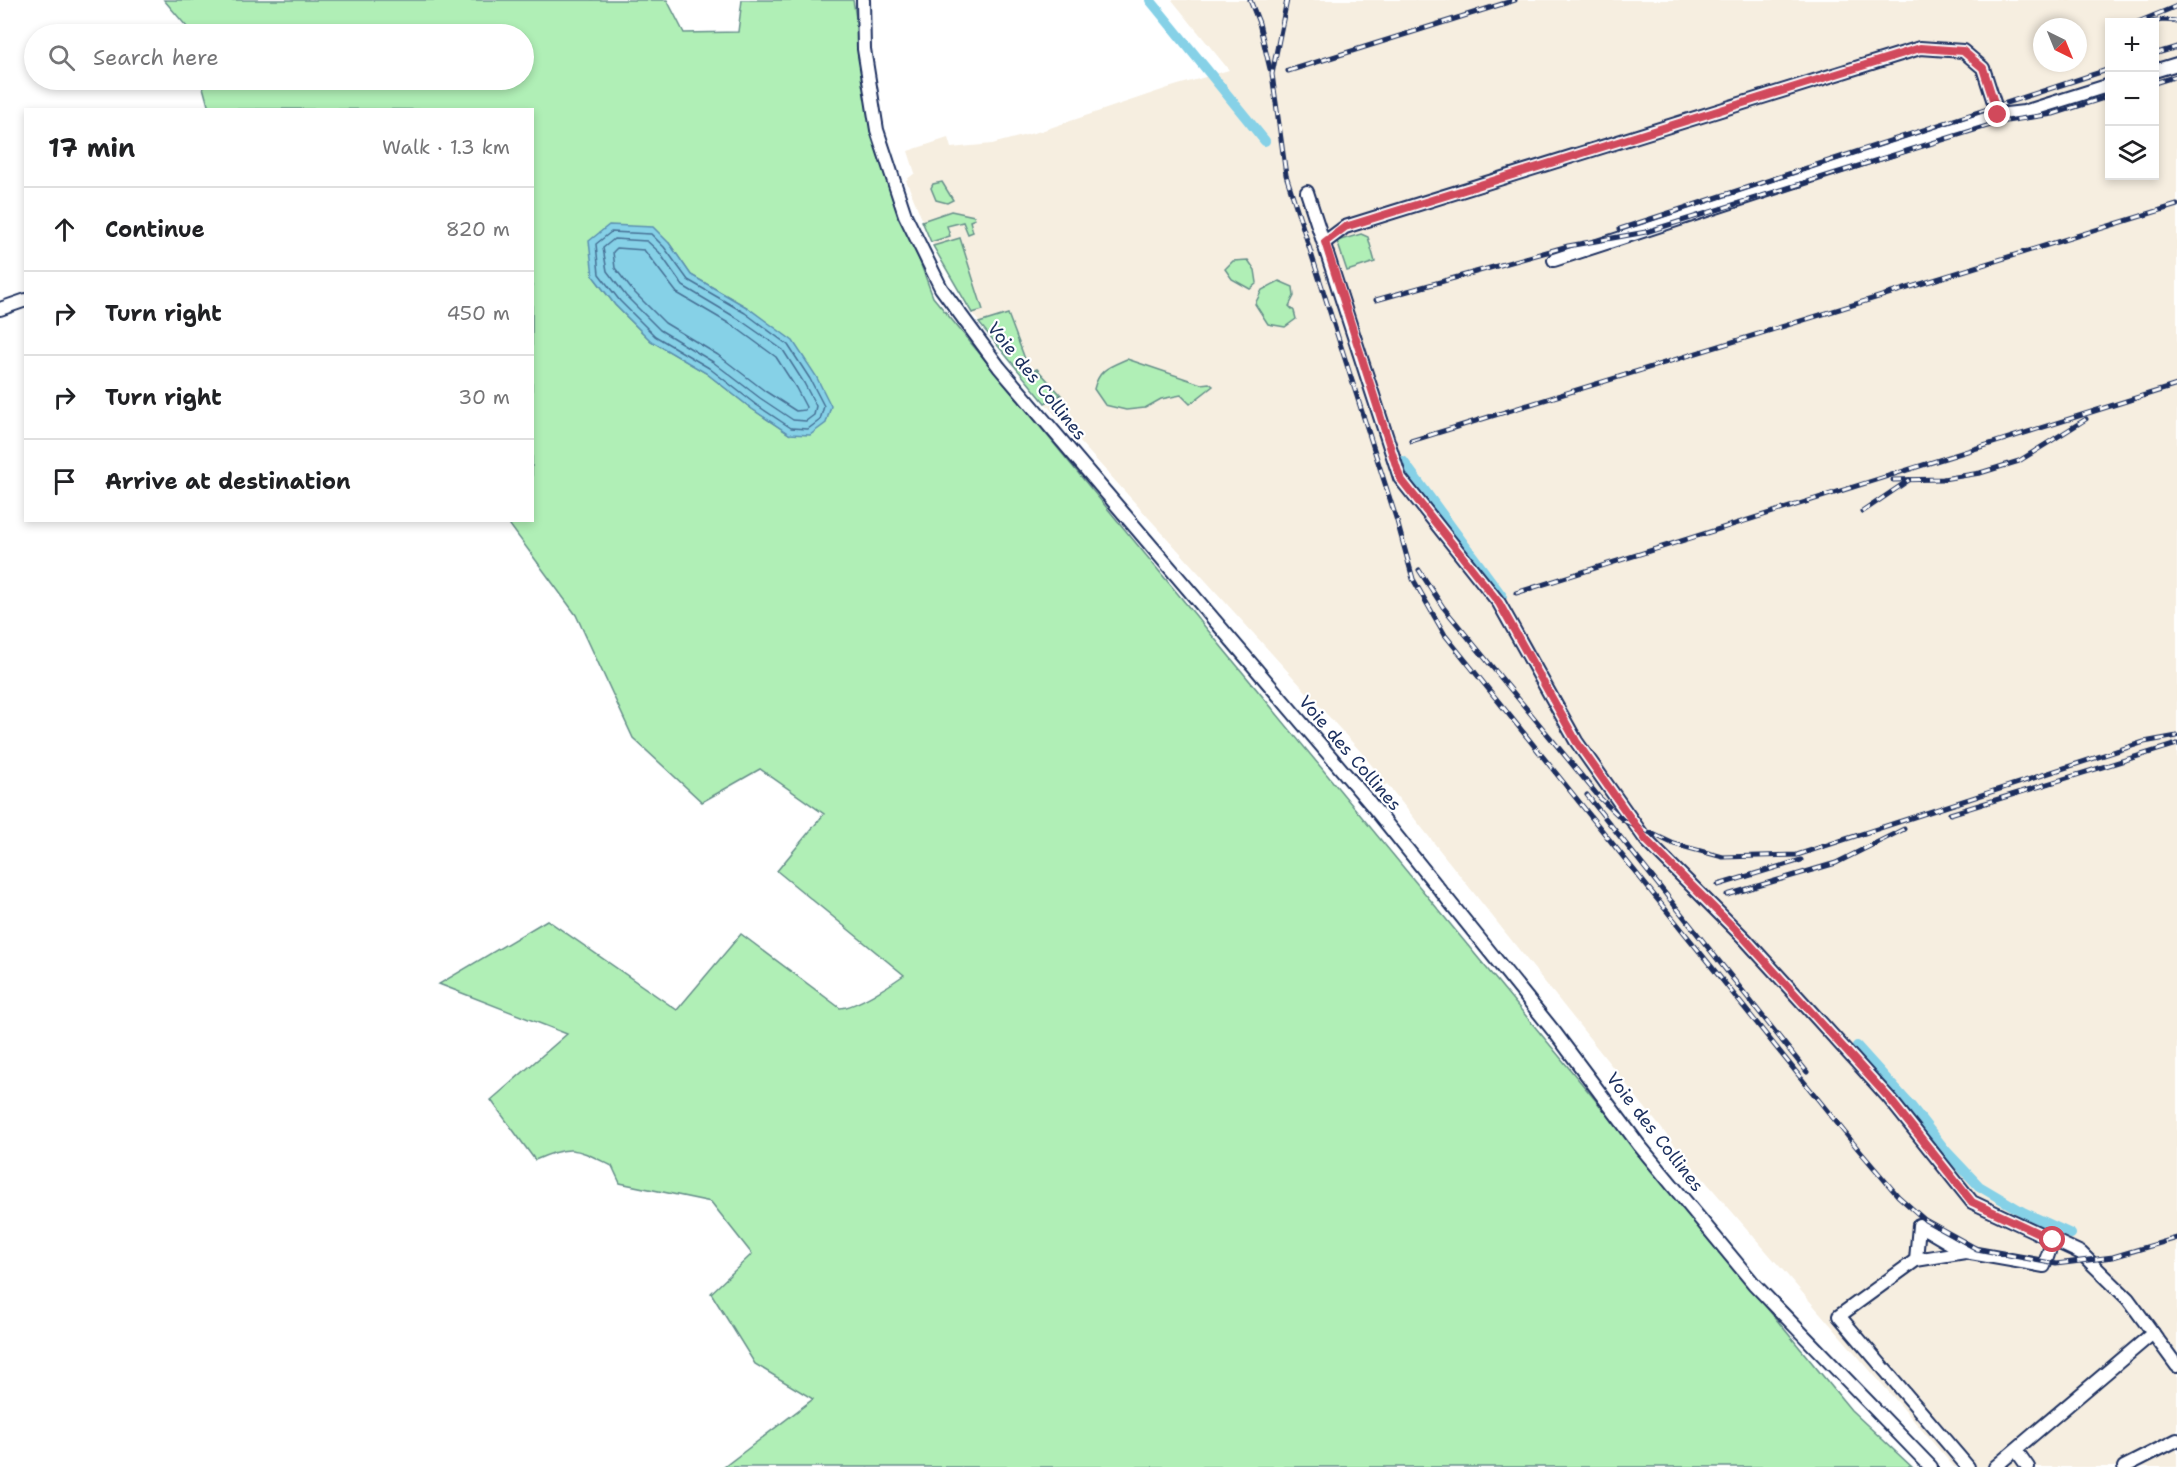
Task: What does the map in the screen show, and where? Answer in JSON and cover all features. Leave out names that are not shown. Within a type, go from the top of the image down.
[{"type":"street","name":"Voie des Collines","points":[[863,0],[864,50],[877,130],[905,215],[941,288],[999,367],[1370,802],[1556,1034],[1639,1145],[1755,1284],[1930,1467]]},
{"type":"street","points":[[1325,242],[1345,227],[1920,48],[1963,51],[1983,68],[1998,115]]},
{"type":"street","points":[[2159,69],[2177,64]]},
{"type":"street","points":[[1554,260],[1998,115],[2024,112],[2105,86]]},
{"type":"street","points":[[1307,192],[1400,478],[1499,603],[1576,741],[1646,840],[1745,939],[1889,1098],[1972,1202],[2081,1253],[2128,1299],[2177,1366]]},
{"type":"street","points":[[0,309],[24,301]]},
{"type":"street","points":[[1916,1260],[1919,1225],[1965,1252]]},
{"type":"street","points":[[1968,1467],[1839,1316],[1916,1260],[1965,1252],[2044,1266],[2053,1240]]},
{"type":"street","points":[[1995,1467],[2152,1333]]},
{"type":"street","points":[[2124,1467],[2177,1440]]},
{"type":"street","points":[[2016,1449],[2028,1467]]},
{"type":"shaded area","points":[[1172,0],[2177,0],[2177,1467],[1954,1467],[1681,1153],[1387,784],[1384,786],[1379,779],[1381,777],[1361,752],[1050,409],[969,309],[930,239],[906,180],[915,173],[908,151],[948,138],[951,148],[992,144],[1041,131],[1229,70]]},
{"type":"green space","points":[[164,0],[667,0],[684,33],[738,32],[742,0],[853,0],[870,101],[886,171],[933,297],[1851,1410],[1912,1467],[724,1467],[813,1399],[755,1364],[711,1293],[752,1254],[711,1202],[620,1183],[612,1166],[574,1150],[558,1151],[535,1160],[491,1100],[567,1034],[439,984],[547,920],[677,1010],[741,934],[840,1008],[864,1000],[904,975],[777,871],[824,814],[760,769],[702,802],[633,738],[576,615],[508,522],[534,522],[534,108],[209,108],[204,90],[534,90],[534,24],[184,24]],"holes":[[[669,243],[691,275],[748,308],[789,434],[706,373],[651,341],[615,305],[593,276]]]},
{"type":"green space","points":[[942,182],[953,200],[947,203],[936,200],[931,188],[933,184]]},
{"type":"green space","points":[[951,211],[974,216],[975,219],[970,221],[973,232],[968,234],[963,222],[947,226],[950,236],[931,242],[922,221]]},
{"type":"green space","points":[[1361,234],[1368,237],[1375,262],[1347,271],[1337,241]]},
{"type":"green space","points":[[960,238],[983,310],[972,313],[933,246]]},
{"type":"green space","points":[[1248,260],[1255,270],[1257,283],[1250,289],[1232,279],[1225,269],[1233,261]]},
{"type":"green space","points":[[1279,281],[1293,287],[1294,296],[1289,306],[1294,311],[1296,319],[1285,327],[1268,324],[1255,304],[1262,290]]},
{"type":"green space","points":[[1008,314],[1030,372],[1037,369],[1061,395],[1045,403],[979,323]]},
{"type":"green space","points":[[1127,359],[1213,386],[1190,404],[1181,395],[1161,399],[1145,408],[1126,410],[1105,405],[1094,389],[1096,382],[1106,370]]},
{"type":"water","points":[[609,225],[653,227],[669,243],[691,275],[748,308],[793,341],[816,376],[831,406],[826,423],[810,435],[789,434],[706,373],[651,341],[615,305],[593,276],[589,241]]},
{"type":"waterway","points":[[1150,0],[1265,141]]},
{"type":"waterway","points":[[1403,461],[1502,596]]},
{"type":"waterway","points":[[1857,1046],[1911,1106],[1946,1151],[1979,1186],[2023,1212],[2071,1234]]},
{"type":"railway","points":[[1250,0],[1259,23],[1270,69]]},
{"type":"railway","points":[[1287,0],[1272,74],[1286,175],[1397,521],[1413,579],[1445,635],[1858,1149],[1898,1196],[1925,1220],[1977,1249],[2056,1264],[2113,1257],[2177,1238]]},
{"type":"railway","points":[[1288,71],[1515,0]]},
{"type":"railway","points":[[2148,18],[2177,6]]},
{"type":"railway","points":[[2159,21],[2177,21]]},
{"type":"railway","points":[[2159,52],[2177,47]]},
{"type":"railway","points":[[1620,229],[2105,71]]},
{"type":"railway","points":[[2159,81],[2177,76]]},
{"type":"railway","points":[[1376,300],[1568,246],[1646,232],[2000,122],[2053,114],[2105,98]]},
{"type":"railway","points":[[1411,441],[2177,205]]},
{"type":"railway","points":[[1516,593],[2177,385]]},
{"type":"railway","points":[[1893,480],[1943,479],[1980,473],[2019,461],[2086,419]]},
{"type":"railway","points":[[1862,512],[1909,480]]},
{"type":"railway","points":[[1419,570],[1443,607],[1599,797],[1623,820],[1674,844],[1723,857],[1797,855],[2144,742],[2177,736]]},
{"type":"railway","points":[[1950,814],[2177,744]]},
{"type":"railway","points":[[1587,795],[1807,1072]]},
{"type":"railway","points":[[1727,895],[1836,863],[1904,829]]},
{"type":"railway","points":[[1718,885],[1801,860]]},
{"type":"route","points":[[1998,115],[1983,68],[1963,51],[1920,48],[1345,227],[1325,242],[1400,478],[1499,603],[1576,741],[1646,840],[1745,939],[1889,1098],[1972,1202],[2053,1240]]}]
